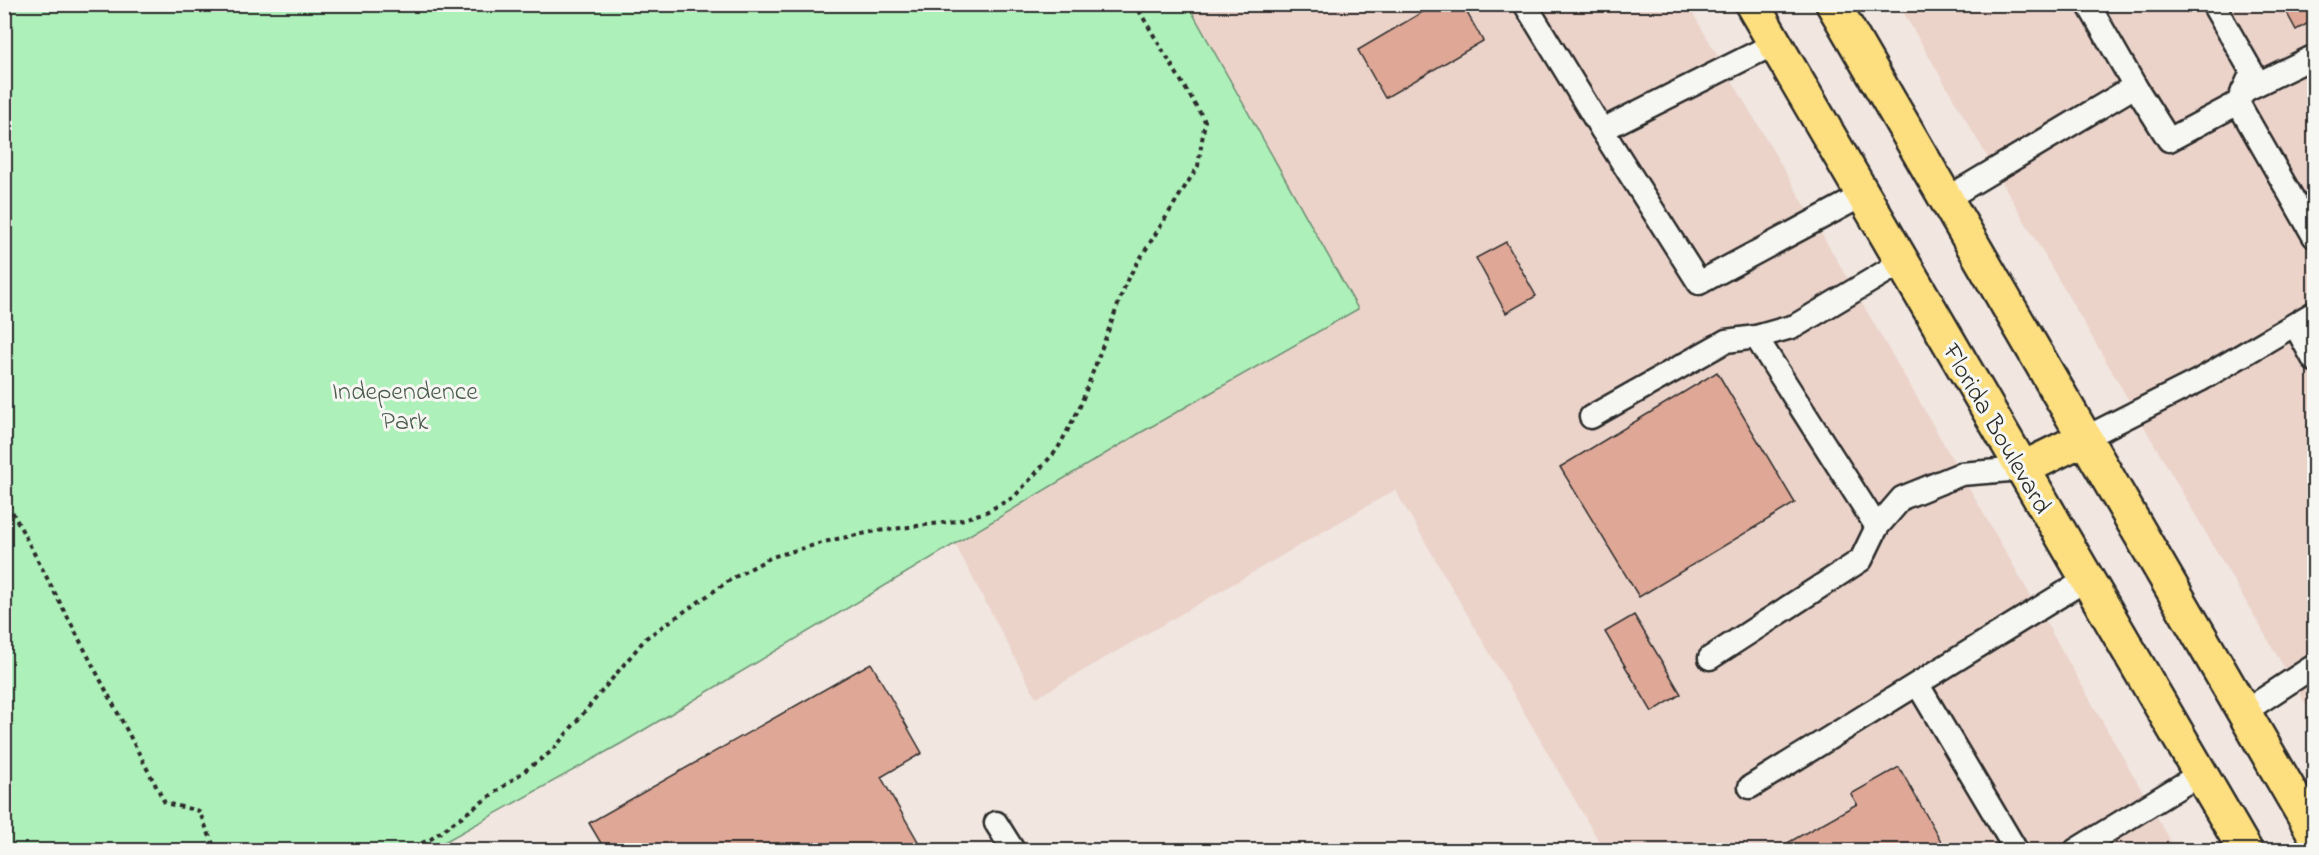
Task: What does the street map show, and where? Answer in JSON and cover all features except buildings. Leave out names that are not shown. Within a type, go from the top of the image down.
[{"type":"main road","name":"Florida Boulevard","points":[[1752,4],[2245,850]]},
{"type":"main road","points":[[1833,4],[2314,833]]},
{"type":"main road","points":[[2022,469],[2085,438]]},
{"type":"lane","points":[[1525,4],[1699,283],[1863,195]]},
{"type":"lane","points":[[2088,4],[2169,140],[2311,58],[2314,64]]},
{"type":"lane","points":[[2213,4],[2252,72],[2240,97]]},
{"type":"lane","points":[[1602,129],[1774,44]]},
{"type":"lane","points":[[1947,199],[2135,86]]},
{"type":"lane","points":[[2240,97],[2314,236]]},
{"type":"lane","points":[[1591,417],[1726,341],[1756,337],[1795,326],[1902,262]]},
{"type":"lane","points":[[2085,438],[2200,380],[2314,314]]},
{"type":"lane","points":[[2295,325],[2314,360]]},
{"type":"lane","points":[[1756,337],[1877,527]]},
{"type":"lane","points":[[1710,658],[1861,560],[1877,527],[1902,498],[1961,474],[2022,469]]},
{"type":"lane","points":[[1750,786],[1918,685],[2087,579]]},
{"type":"lane","points":[[2244,712],[2314,666]]},
{"type":"lane","points":[[1918,685],[2016,850]]},
{"type":"lane","points":[[2076,850],[2200,774]]},
{"type":"lane","points":[[996,823],[1013,850]]},
{"type":"path","points":[[405,850],[431,839],[552,752],[646,638],[733,578],[772,557],[832,540],[877,531],[957,521],[986,513],[1014,496],[1057,450],[1078,409],[1128,278],[1198,165],[1205,121],[1135,4]]},
{"type":"path","points":[[4,496],[165,803],[199,811],[214,850]]},
{"type":"shaded area","points":[[1188,5],[1688,5],[1929,418],[2176,850],[1604,850],[1395,490],[1036,698],[955,544],[1140,433],[1357,309]]},
{"type":"shaded area","points":[[1899,5],[2314,5],[2314,719]]},
{"type":"green space","name":"Independence Park","points":[[5,4],[1188,5],[1358,309],[1140,433],[622,743],[430,850],[5,850]]}]
